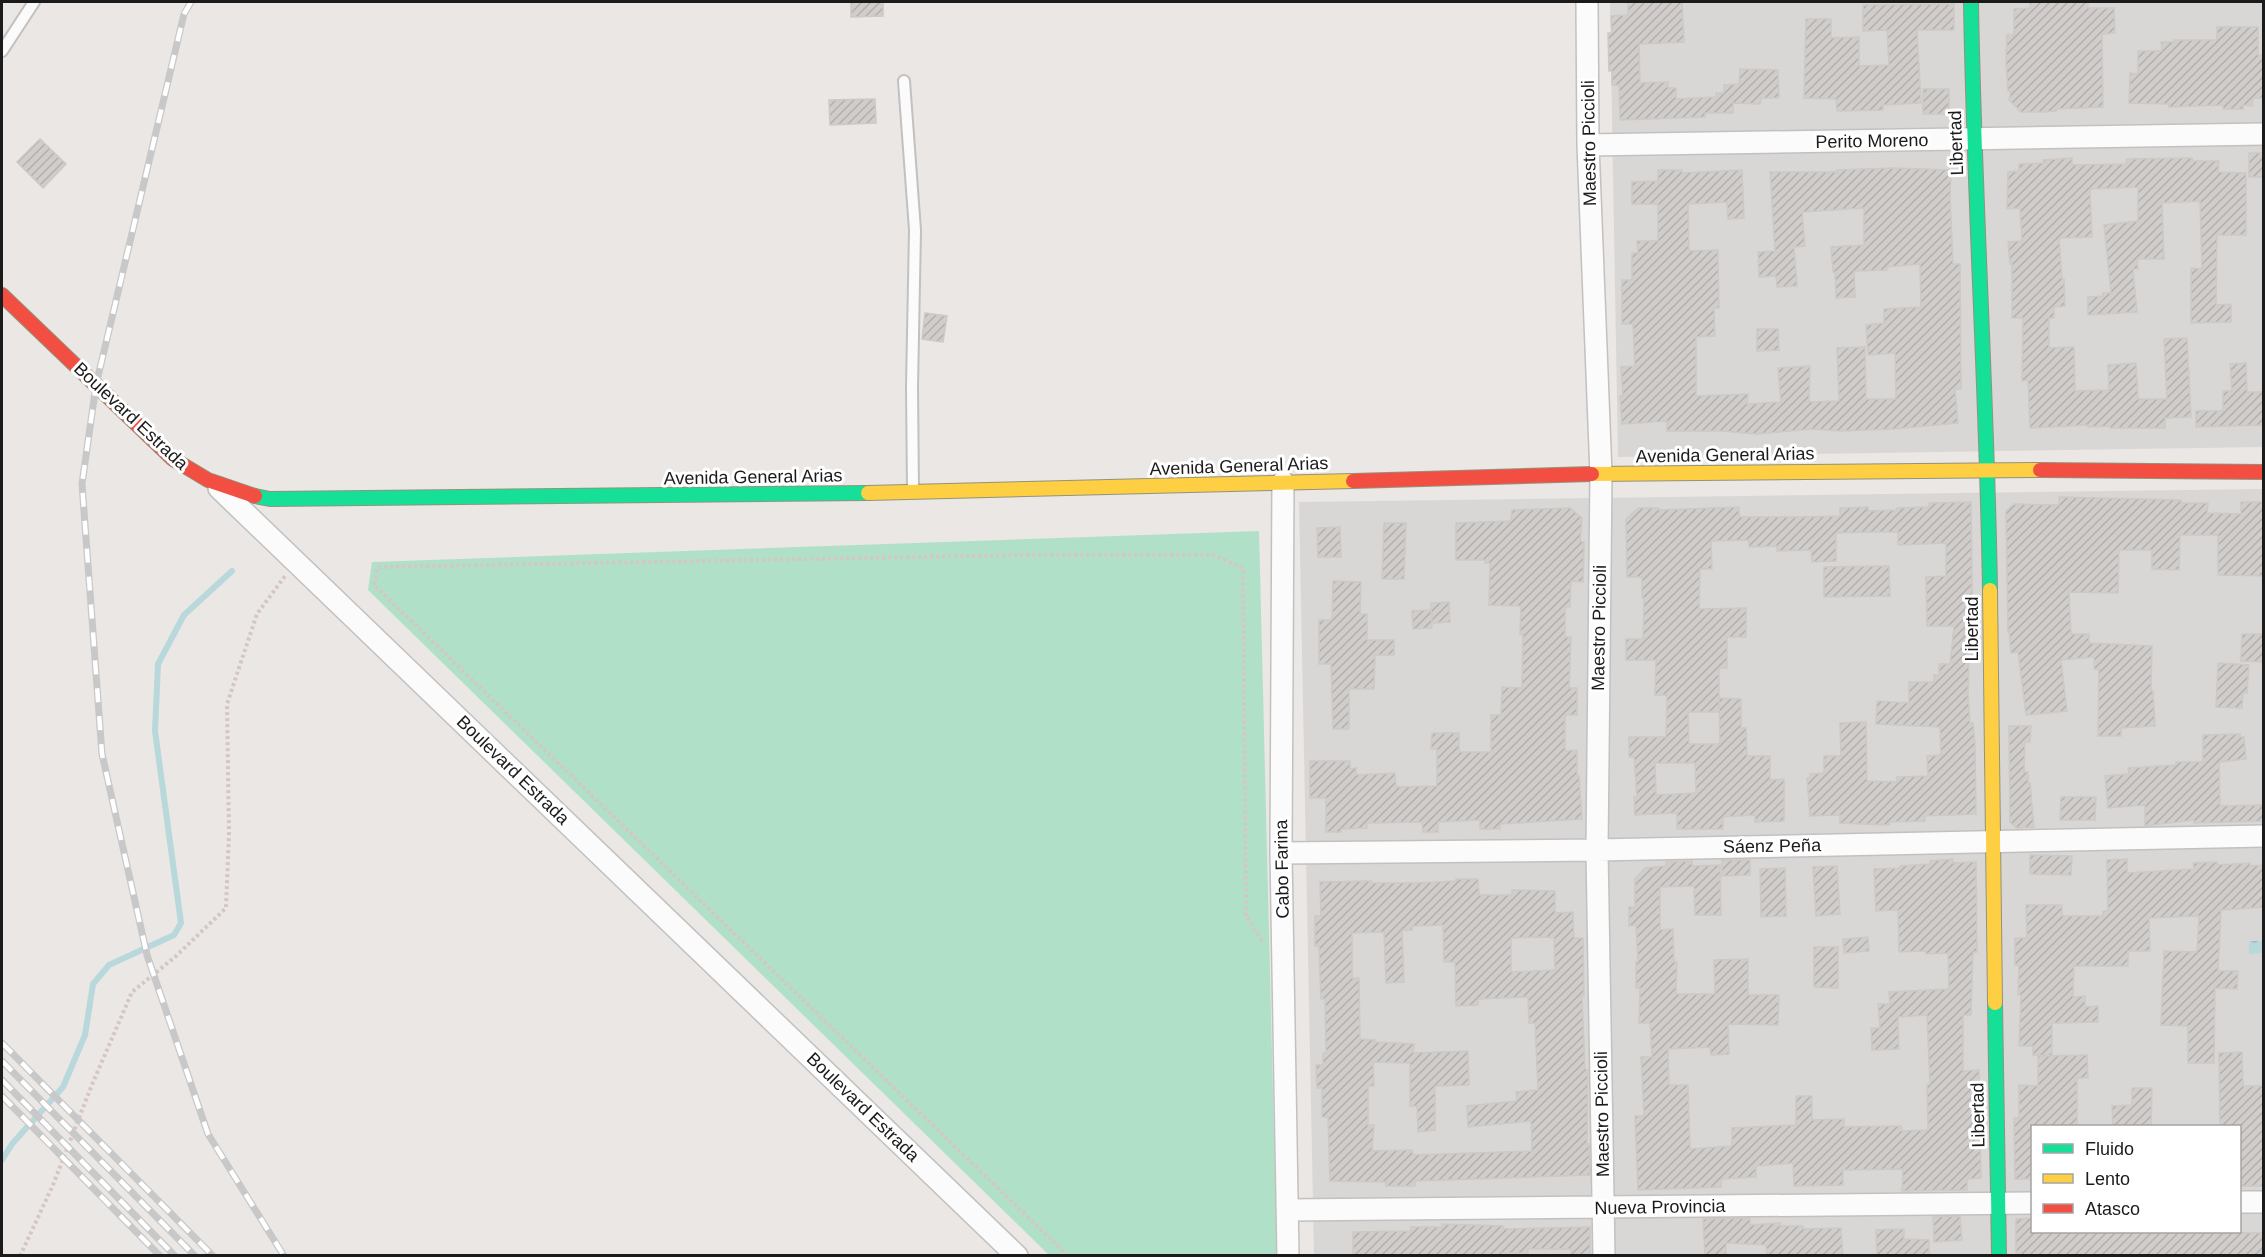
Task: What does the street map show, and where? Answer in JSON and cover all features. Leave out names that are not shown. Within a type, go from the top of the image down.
[{"type":"main road","name":"Libertad","points":[[1971,2],[1973,139],[1988,470],[1998,1256]]},
{"type":"main road","name":"Boulevard Estrada","points":[[2,295],[173,459],[217,486]]},
{"type":"main road","name":"Avenida General Arias","points":[[217,486],[242,494],[299,501],[914,493],[1601,474],[1988,470],[2264,472]]},
{"type":"street","name":"Maestro Piccioli","points":[[1587,2],[1588,146],[1601,474],[1597,850],[1604,1256]]},
{"type":"street","name":"Perito Moreno","points":[[1588,146],[2264,134]]},
{"type":"street","name":"Cabo Farina","points":[[1283,482],[1281,853],[1288,1256]]},
{"type":"street","name":"Boulevard Estrada","points":[[217,486],[1017,1256]]},
{"type":"street","name":"Sáenz Peña","points":[[1281,853],[1597,850],[2264,836]]},
{"type":"street","points":[[2241,1202],[2264,1202]]},
{"type":"street","name":"Nueva Provincia","points":[[1288,1210],[2031,1203]]},
{"type":"lane","points":[[2,51],[34,2]]},
{"type":"lane","points":[[904,81],[915,230],[912,387],[914,493]]},
{"type":"path","points":[[1068,1256],[374,585],[378,567],[1015,555],[1213,555],[1243,568],[1246,916],[1264,944]]},
{"type":"path","points":[[20,1256],[53,1185],[91,1087],[132,992],[175,957],[226,908],[229,833],[227,704],[257,614],[296,561]]},
{"type":"shaded area","points":[[1610,2],[2263,2],[2263,447],[1618,457]]},
{"type":"shaded area","points":[[2263,489],[2263,1255],[1314,1255],[1299,502]]},
{"type":"green space","points":[[1259,531],[1277,1255],[1049,1255],[368,590],[372,562]]},
{"type":"water","points":[[2249,941],[2263,941],[2263,953],[2249,954]]},
{"type":"building","points":[[851,2],[883,2],[883,16],[851,17]]},
{"type":"building","points":[[1628,2],[1682,2],[1684,42],[1639,44],[1640,83],[1668,82],[1668,88],[1676,88],[1676,99],[1716,97],[1716,93],[1724,93],[1724,85],[1739,84],[1740,69],[1778,70],[1779,98],[1761,98],[1760,104],[1733,103],[1733,113],[1705,113],[1705,117],[1620,120],[1619,85],[1612,85],[1612,71],[1609,71],[1608,33],[1612,33],[1611,16],[1628,15]]},
{"type":"building","points":[[2030,2],[2088,2],[2088,8],[2114,8],[2115,33],[2102,34],[2103,107],[2021,112],[2009,100],[2011,91],[2008,91],[2007,35],[2014,35],[2014,9],[2030,8]]},
{"type":"building","points":[[1954,4],[1954,30],[1917,30],[1921,103],[1883,105],[1883,110],[1837,111],[1836,99],[1804,98],[1806,19],[1831,19],[1831,38],[1859,37],[1859,66],[1889,65],[1887,30],[1863,31],[1863,5]]},
{"type":"building","points":[[2217,27],[2258,27],[2258,55],[2264,56],[2264,98],[2253,98],[2252,106],[2243,105],[2243,109],[2223,109],[2223,105],[2169,107],[2168,104],[2129,103],[2130,73],[2138,74],[2138,51],[2162,51],[2161,42],[2174,42],[2174,40],[2217,40]]},
{"type":"building","points":[[1923,89],[1949,89],[1949,114],[1923,114]]},
{"type":"building","points":[[875,99],[876,123],[830,125],[829,100]]},
{"type":"building","points":[[40,139],[66,164],[43,188],[17,162]]},
{"type":"building","points":[[2249,153],[2264,153],[2264,177],[2249,177]]},
{"type":"building","points":[[2072,158],[2072,165],[2126,164],[2127,159],[2192,158],[2193,161],[2219,161],[2218,172],[2246,173],[2246,235],[2217,235],[2216,305],[2231,304],[2231,322],[2191,323],[2191,268],[2202,269],[2200,201],[2162,203],[2164,259],[2137,259],[2138,269],[2133,269],[2137,312],[2088,315],[2088,297],[2111,293],[2104,225],[2138,221],[2138,187],[2090,189],[2092,237],[2059,238],[2065,306],[2054,307],[2054,318],[2049,318],[2049,348],[2074,347],[2075,391],[2109,390],[2108,365],[2136,363],[2138,399],[2167,399],[2164,339],[2187,338],[2191,417],[2165,418],[2165,428],[2110,428],[2110,426],[2088,427],[2088,425],[2030,428],[2028,380],[2022,381],[2023,318],[2012,318],[2012,263],[2010,264],[2008,242],[2022,241],[2020,208],[2007,209],[2008,172],[2019,171],[2019,164],[2044,163],[2043,160]]},
{"type":"building","points":[[1893,168],[1951,170],[1953,264],[1960,264],[1961,389],[1955,389],[1958,423],[1893,429],[1840,431],[1813,429],[1756,434],[1723,431],[1667,431],[1667,421],[1622,424],[1621,367],[1635,366],[1633,324],[1622,324],[1622,280],[1632,280],[1632,253],[1638,253],[1637,241],[1658,241],[1658,204],[1632,204],[1632,182],[1658,181],[1658,170],[1682,170],[1682,173],[1742,170],[1744,218],[1728,219],[1727,202],[1688,204],[1689,251],[1718,250],[1719,308],[1714,308],[1715,336],[1696,337],[1696,396],[1748,394],[1747,404],[1781,402],[1778,368],[1810,366],[1809,402],[1839,401],[1837,348],[1865,347],[1866,399],[1896,399],[1895,353],[1868,355],[1866,325],[1884,323],[1884,309],[1921,307],[1920,264],[1887,267],[1887,270],[1854,271],[1855,297],[1836,298],[1831,247],[1864,245],[1864,208],[1802,212],[1805,246],[1794,247],[1797,286],[1777,287],[1776,276],[1759,277],[1758,252],[1775,251],[1770,172],[1837,172],[1837,170]]},
{"type":"building","points":[[925,313],[947,316],[943,342],[922,339]]},
{"type":"building","points":[[1757,329],[1778,329],[1779,350],[1757,351]]},
{"type":"building","points":[[2246,363],[2247,392],[2264,392],[2264,425],[2196,427],[2196,411],[2223,411],[2223,391],[2232,391],[2230,364]]},
{"type":"building","points":[[2059,497],[2181,500],[2181,503],[2208,503],[2207,513],[2241,514],[2241,502],[2264,502],[2264,576],[2218,575],[2218,535],[2180,535],[2179,570],[2152,569],[2152,550],[2119,550],[2118,593],[2069,592],[2071,634],[2089,634],[2089,643],[2152,646],[2151,691],[2153,691],[2155,726],[2121,728],[2121,736],[2098,736],[2099,669],[2094,669],[2094,657],[2061,660],[2067,711],[2026,715],[2018,652],[2011,653],[2008,631],[2006,511],[2014,504],[2059,505]]},
{"type":"building","points":[[1971,502],[1973,660],[1969,660],[1968,696],[1970,723],[1973,723],[1975,744],[1976,814],[1925,816],[1925,821],[1889,822],[1889,825],[1840,823],[1840,815],[1810,816],[1807,778],[1810,778],[1810,774],[1824,773],[1824,756],[1841,756],[1840,723],[1866,722],[1867,781],[1897,782],[1897,777],[1928,776],[1927,756],[1941,755],[1940,727],[1876,724],[1877,701],[1909,703],[1909,682],[1934,682],[1934,675],[1939,675],[1939,664],[1950,664],[1954,626],[1927,626],[1926,577],[1946,576],[1946,543],[1898,545],[1898,532],[1836,533],[1836,561],[1812,562],[1811,550],[1777,551],[1777,546],[1749,547],[1749,540],[1711,541],[1712,569],[1700,569],[1699,609],[1746,608],[1746,637],[1727,637],[1727,668],[1719,668],[1719,698],[1741,699],[1741,728],[1746,728],[1747,756],[1770,756],[1770,780],[1784,779],[1784,821],[1755,822],[1755,815],[1723,817],[1723,829],[1677,829],[1677,813],[1635,815],[1634,797],[1637,797],[1634,757],[1629,757],[1629,737],[1666,737],[1667,695],[1655,695],[1656,660],[1626,660],[1626,639],[1643,639],[1642,577],[1627,577],[1626,519],[1638,508],[1659,508],[1659,510],[1739,507],[1739,517],[1802,517],[1840,516],[1840,508],[1868,507],[1868,511],[1897,510],[1897,508],[1929,507],[1929,503]],"holes":[[[1719,698],[1720,744],[1689,744],[1688,712],[1719,712]],[[1655,763],[1695,763],[1696,793],[1656,795]]]},
{"type":"building","points":[[1570,508],[1582,518],[1580,541],[1584,542],[1583,582],[1571,581],[1570,607],[1565,607],[1565,637],[1571,637],[1569,688],[1577,688],[1577,715],[1565,715],[1565,751],[1577,750],[1577,776],[1579,776],[1582,819],[1500,824],[1500,829],[1480,829],[1480,820],[1438,822],[1438,832],[1423,832],[1422,822],[1367,823],[1367,828],[1326,832],[1326,798],[1310,798],[1310,761],[1350,761],[1350,769],[1356,768],[1356,775],[1395,773],[1396,787],[1437,786],[1437,749],[1431,749],[1432,733],[1459,733],[1459,752],[1491,752],[1491,715],[1501,715],[1502,687],[1522,688],[1521,606],[1489,605],[1490,563],[1485,563],[1485,560],[1456,560],[1456,523],[1511,521],[1512,510]]},
{"type":"building","points":[[1384,523],[1406,523],[1404,579],[1382,579]]},
{"type":"building","points":[[1340,527],[1341,557],[1318,557],[1317,528]]},
{"type":"building","points":[[1889,566],[1890,596],[1824,597],[1824,567]]},
{"type":"building","points":[[1333,581],[1361,582],[1360,614],[1367,614],[1367,640],[1394,640],[1394,655],[1375,655],[1374,689],[1349,689],[1349,729],[1333,729],[1331,664],[1319,664],[1319,620],[1332,620]]},
{"type":"building","points":[[1449,602],[1450,622],[1432,623],[1431,603]]},
{"type":"building","points":[[1431,610],[1432,628],[1413,629],[1412,611]]},
{"type":"building","points":[[2242,634],[2264,634],[2264,662],[2241,661]]},
{"type":"building","points":[[2218,663],[2249,665],[2247,693],[2243,693],[2242,708],[2216,707]]},
{"type":"building","points":[[2009,726],[2031,726],[2030,742],[2025,742],[2024,772],[2028,772],[2028,783],[2030,783],[2034,827],[2017,828],[2010,822]]},
{"type":"building","points":[[2240,734],[2240,737],[2244,737],[2246,759],[2219,762],[2220,806],[2264,805],[2264,821],[2194,823],[2194,820],[2145,826],[2145,805],[2108,808],[2105,776],[2129,774],[2128,768],[2176,765],[2176,762],[2203,762],[2203,735]]},
{"type":"building","points":[[2061,797],[2096,797],[2095,820],[2060,820]]},
{"type":"building","points":[[2030,855],[2072,856],[2071,875],[2030,874]]},
{"type":"building","points":[[1953,859],[1953,863],[1976,862],[1977,952],[1973,952],[1971,1015],[1963,1015],[1963,1071],[1979,1070],[1981,1178],[1967,1179],[1967,1190],[1902,1191],[1903,1169],[1843,1170],[1843,1185],[1794,1186],[1793,1163],[1756,1166],[1756,1177],[1721,1179],[1721,1187],[1638,1190],[1635,1116],[1644,1116],[1641,1057],[1652,1057],[1650,1023],[1639,1023],[1640,988],[1636,988],[1636,962],[1638,962],[1636,925],[1629,926],[1629,907],[1635,907],[1635,879],[1645,868],[1666,866],[1666,862],[1692,861],[1692,866],[1720,865],[1721,915],[1695,915],[1694,886],[1660,887],[1660,930],[1673,929],[1674,962],[1677,962],[1676,994],[1715,994],[1714,960],[1748,959],[1748,995],[1779,995],[1778,1025],[1728,1024],[1729,1054],[1711,1055],[1710,1047],[1668,1049],[1669,1085],[1688,1085],[1690,1149],[1732,1146],[1732,1128],[1796,1125],[1796,1096],[1812,1096],[1812,1120],[1844,1119],[1844,1127],[1901,1126],[1902,1131],[1928,1130],[1927,1085],[1930,1084],[1927,1015],[1898,1017],[1899,1049],[1872,1050],[1871,1028],[1880,1028],[1878,1004],[1890,1004],[1889,992],[1949,989],[1948,953],[1899,952],[1898,910],[1876,911],[1874,869],[1900,868],[1900,866],[1930,864],[1930,861]]},
{"type":"building","points":[[2127,859],[2127,873],[2194,869],[2193,863],[2264,865],[2264,907],[2221,910],[2218,971],[2238,971],[2237,989],[2215,988],[2214,1063],[2188,1063],[2188,1026],[2161,1025],[2164,951],[2197,952],[2199,916],[2149,918],[2150,951],[2128,951],[2128,966],[2074,966],[2073,997],[2085,996],[2085,1007],[2098,1006],[2098,1022],[2052,1023],[2052,1056],[2033,1055],[2033,1046],[2019,1046],[2021,995],[2018,995],[2019,965],[2015,965],[2015,938],[2027,938],[2026,905],[2062,905],[2062,916],[2103,916],[2103,911],[2108,911],[2107,860]]},
{"type":"building","points":[[1722,860],[1750,860],[1750,875],[1722,876]]},
{"type":"building","points":[[1837,866],[1840,914],[1816,916],[1813,867]]},
{"type":"building","points":[[1785,868],[1786,916],[1761,917],[1760,869]]},
{"type":"building","points":[[1456,879],[1478,879],[1479,895],[1512,895],[1512,890],[1555,891],[1555,913],[1573,912],[1574,938],[1583,938],[1584,996],[1582,996],[1585,1069],[1588,1070],[1587,1144],[1589,1144],[1590,1175],[1415,1181],[1415,1186],[1386,1186],[1386,1182],[1330,1181],[1328,1117],[1322,1117],[1322,1088],[1317,1088],[1316,1065],[1323,1065],[1323,1053],[1326,1053],[1325,999],[1321,999],[1319,946],[1315,946],[1315,916],[1321,916],[1320,882],[1456,881]],"holes":[[[1443,925],[1444,962],[1455,962],[1456,1006],[1478,1005],[1478,999],[1528,997],[1529,1023],[1535,1023],[1538,1090],[1516,1092],[1517,1101],[1467,1106],[1468,1127],[1531,1121],[1532,1151],[1413,1155],[1412,1150],[1372,1151],[1374,1125],[1368,1125],[1368,1086],[1374,1086],[1373,1062],[1410,1063],[1410,1106],[1417,1106],[1418,1132],[1435,1130],[1435,1086],[1469,1085],[1468,1051],[1413,1053],[1414,1044],[1360,1039],[1359,978],[1352,978],[1352,933],[1384,932],[1386,983],[1404,982],[1402,930],[1412,930],[1412,926]],[[1511,938],[1554,938],[1555,970],[1511,972]]]},
{"type":"building","points":[[1868,937],[1869,951],[1844,953],[1843,939]]},
{"type":"building","points":[[1814,947],[1838,947],[1838,988],[1814,987]]},
{"type":"building","points":[[2242,1052],[2243,1086],[2264,1086],[2264,1186],[2241,1186],[2241,1125],[2220,1125],[2219,1053]]},
{"type":"building","points":[[2087,1055],[2088,1078],[2077,1078],[2077,1125],[2031,1125],[2031,1179],[2015,1179],[2014,1118],[2019,1118],[2019,1085],[2038,1086],[2038,1056]]},
{"type":"building","points":[[2132,1088],[2152,1088],[2151,1125],[2113,1125],[2112,1106],[2132,1105]]},
{"type":"building","points":[[1960,1216],[1962,1240],[1934,1242],[1933,1217]]},
{"type":"building","points":[[1750,1218],[1750,1225],[1780,1223],[1780,1226],[1803,1226],[1803,1229],[1841,1228],[1843,1256],[1767,1256],[1766,1245],[1726,1243],[1726,1256],[1705,1256],[1703,1219]]},
{"type":"building","points":[[2031,1218],[2031,1233],[2264,1233],[2264,1255],[2016,1256],[2016,1219]]},
{"type":"building","points":[[1442,1224],[1503,1226],[1503,1229],[1590,1227],[1590,1256],[1571,1256],[1571,1249],[1528,1249],[1528,1253],[1502,1253],[1502,1256],[1353,1256],[1353,1232],[1411,1231],[1411,1227],[1442,1227]]},
{"type":"building","points":[[1904,1229],[1904,1239],[1929,1240],[1929,1256],[1877,1256],[1876,1230]]},
{"type":"waterway","points":[[2,1160],[12,1144],[63,1087],[85,1035],[93,984],[109,965],[174,935],[181,923],[155,731],[158,664],[184,615],[232,571]]},
{"type":"railway","points":[[191,2],[184,14],[96,385],[82,484],[102,754],[147,955],[208,1134],[284,1256]]},
{"type":"railway","points":[[2,1043],[213,1256]]},
{"type":"railway","points":[[2,1061],[195,1256]]},
{"type":"railway","points":[[2,1080],[175,1256]]},
{"type":"railway","points":[[2,1096],[160,1256]]},
{"type":"traffic: fast","points":[[1971,2],[1990,590]]},
{"type":"traffic: fast","points":[[255,496],[270,499],[868,493]]},
{"type":"traffic: fast","points":[[1995,1003],[1999,1256]]},
{"type":"traffic: slow","points":[[1592,474],[2040,470]]},
{"type":"traffic: slow","points":[[868,493],[1353,481]]},
{"type":"traffic: slow","points":[[1990,590],[1995,1003]]},
{"type":"traffic: jam","points":[[2,295],[173,459],[208,480],[255,496]]},
{"type":"traffic: jam","points":[[2040,470],[2264,472]]},
{"type":"traffic: jam","points":[[1353,481],[1592,474]]}]
